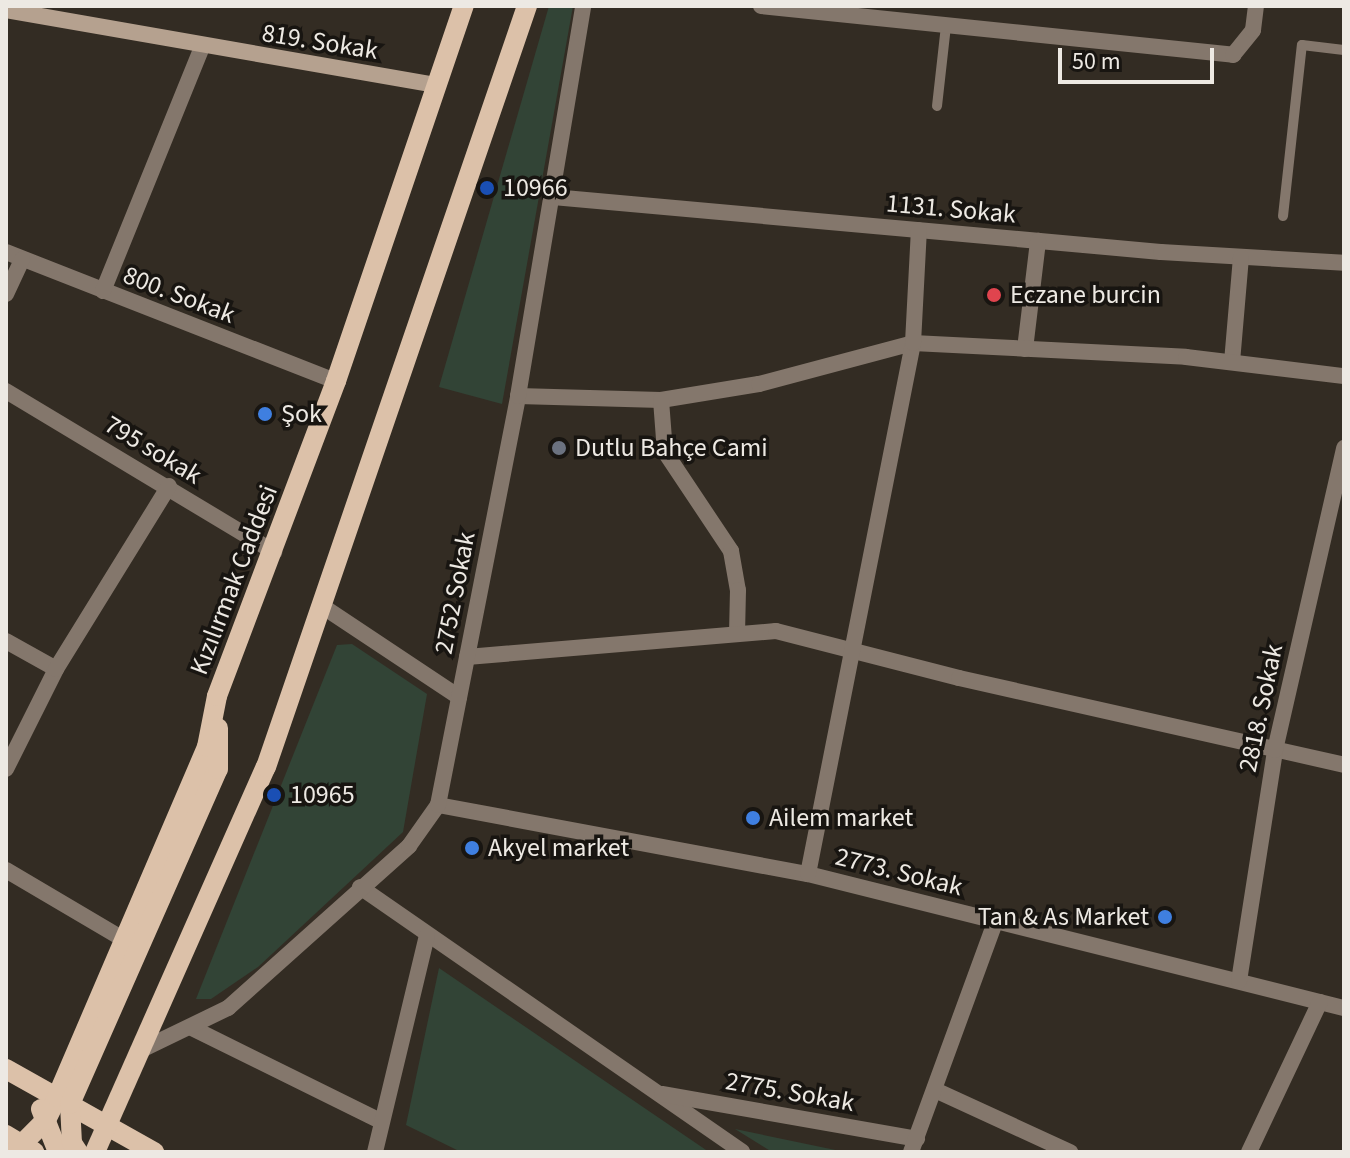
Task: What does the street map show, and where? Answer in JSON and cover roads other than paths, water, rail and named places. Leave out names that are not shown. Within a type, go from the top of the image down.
[{"type":"main road","name":"Kızılırmak Caddesi","points":[[18,1145],[64,1101],[123,939],[207,747],[217,696],[274,552],[336,381],[464,6]]},
{"type":"main road","points":[[95,1152],[104,1123],[141,1050],[266,767],[325,608],[527,6]]},
{"type":"main road","points":[[78,1152],[72,1143],[64,1101],[218,769],[217,696]]},
{"type":"main road","points":[[6,1069],[154,1152]]},
{"type":"main road","points":[[27,1081],[58,1152]]},
{"type":"street","name":"2752 Sokak","points":[[141,1050],[228,1008],[409,846],[438,805],[518,396],[583,6]]},
{"type":"street","points":[[761,6],[1233,55],[1253,30],[1256,6]]},
{"type":"street","name":"819. Sokak","points":[[6,10],[43,10],[202,47],[437,85]]},
{"type":"street","points":[[103,291],[202,47]]},
{"type":"street","name":"1131. Sokak","points":[[553,197],[1038,241],[1344,263]]},
{"type":"street","points":[[808,874],[913,343],[919,230]]},
{"type":"street","points":[[1025,349],[1038,241]]},
{"type":"street","points":[[6,294],[14,255]]},
{"type":"street","name":"800. Sokak","points":[[14,255],[336,381]]},
{"type":"street","points":[[1232,362],[1241,257]]},
{"type":"street","points":[[518,396],[661,400],[759,384],[913,343],[1232,362],[1344,376]]},
{"type":"street","name":"795 sokak","points":[[6,391],[169,486],[274,552]]},
{"type":"street","points":[[661,400],[665,452],[731,551],[738,590],[737,634]]},
{"type":"street","name":"2818. Sokak","points":[[1239,981],[1275,750],[1337,508],[1344,448]]},
{"type":"street","points":[[6,769],[56,669],[169,486]]},
{"type":"street","points":[[325,608],[459,697]]},
{"type":"street","points":[[467,657],[776,631],[853,652],[1344,765]]},
{"type":"street","points":[[6,641],[56,669]]},
{"type":"street","name":"2773. Sokak","points":[[438,805],[808,874],[1344,1008]]},
{"type":"street","points":[[6,870],[123,939]]},
{"type":"street","points":[[360,887],[742,1152]]},
{"type":"street","points":[[914,1146],[996,920]]},
{"type":"street","points":[[375,1152],[427,936]]},
{"type":"street","points":[[1249,1152],[1320,1002]]},
{"type":"street","points":[[190,1027],[380,1121]]},
{"type":"street","points":[[935,1090],[1070,1152]]},
{"type":"street","name":"2775. Sokak","points":[[655,1093],[914,1146]]},
{"type":"lane","points":[[937,106],[946,26]]},
{"type":"lane","points":[[1283,216],[1302,45],[1344,50]]},
{"type":"place","name":"10966","points":[[487,188]]},
{"type":"place","name":"Eczane burcin","points":[[994,295]]},
{"type":"place","name":"Şok","points":[[265,414]]},
{"type":"place","name":"Dutlu Bahçe Cami","points":[[559,448]]},
{"type":"place","name":"10965","points":[[274,795]]},
{"type":"place","name":"Ailem market","points":[[753,818]]},
{"type":"place","name":"Akyel market","points":[[472,848]]},
{"type":"place","name":"Tan & As Market","points":[[1165,917]]}]
